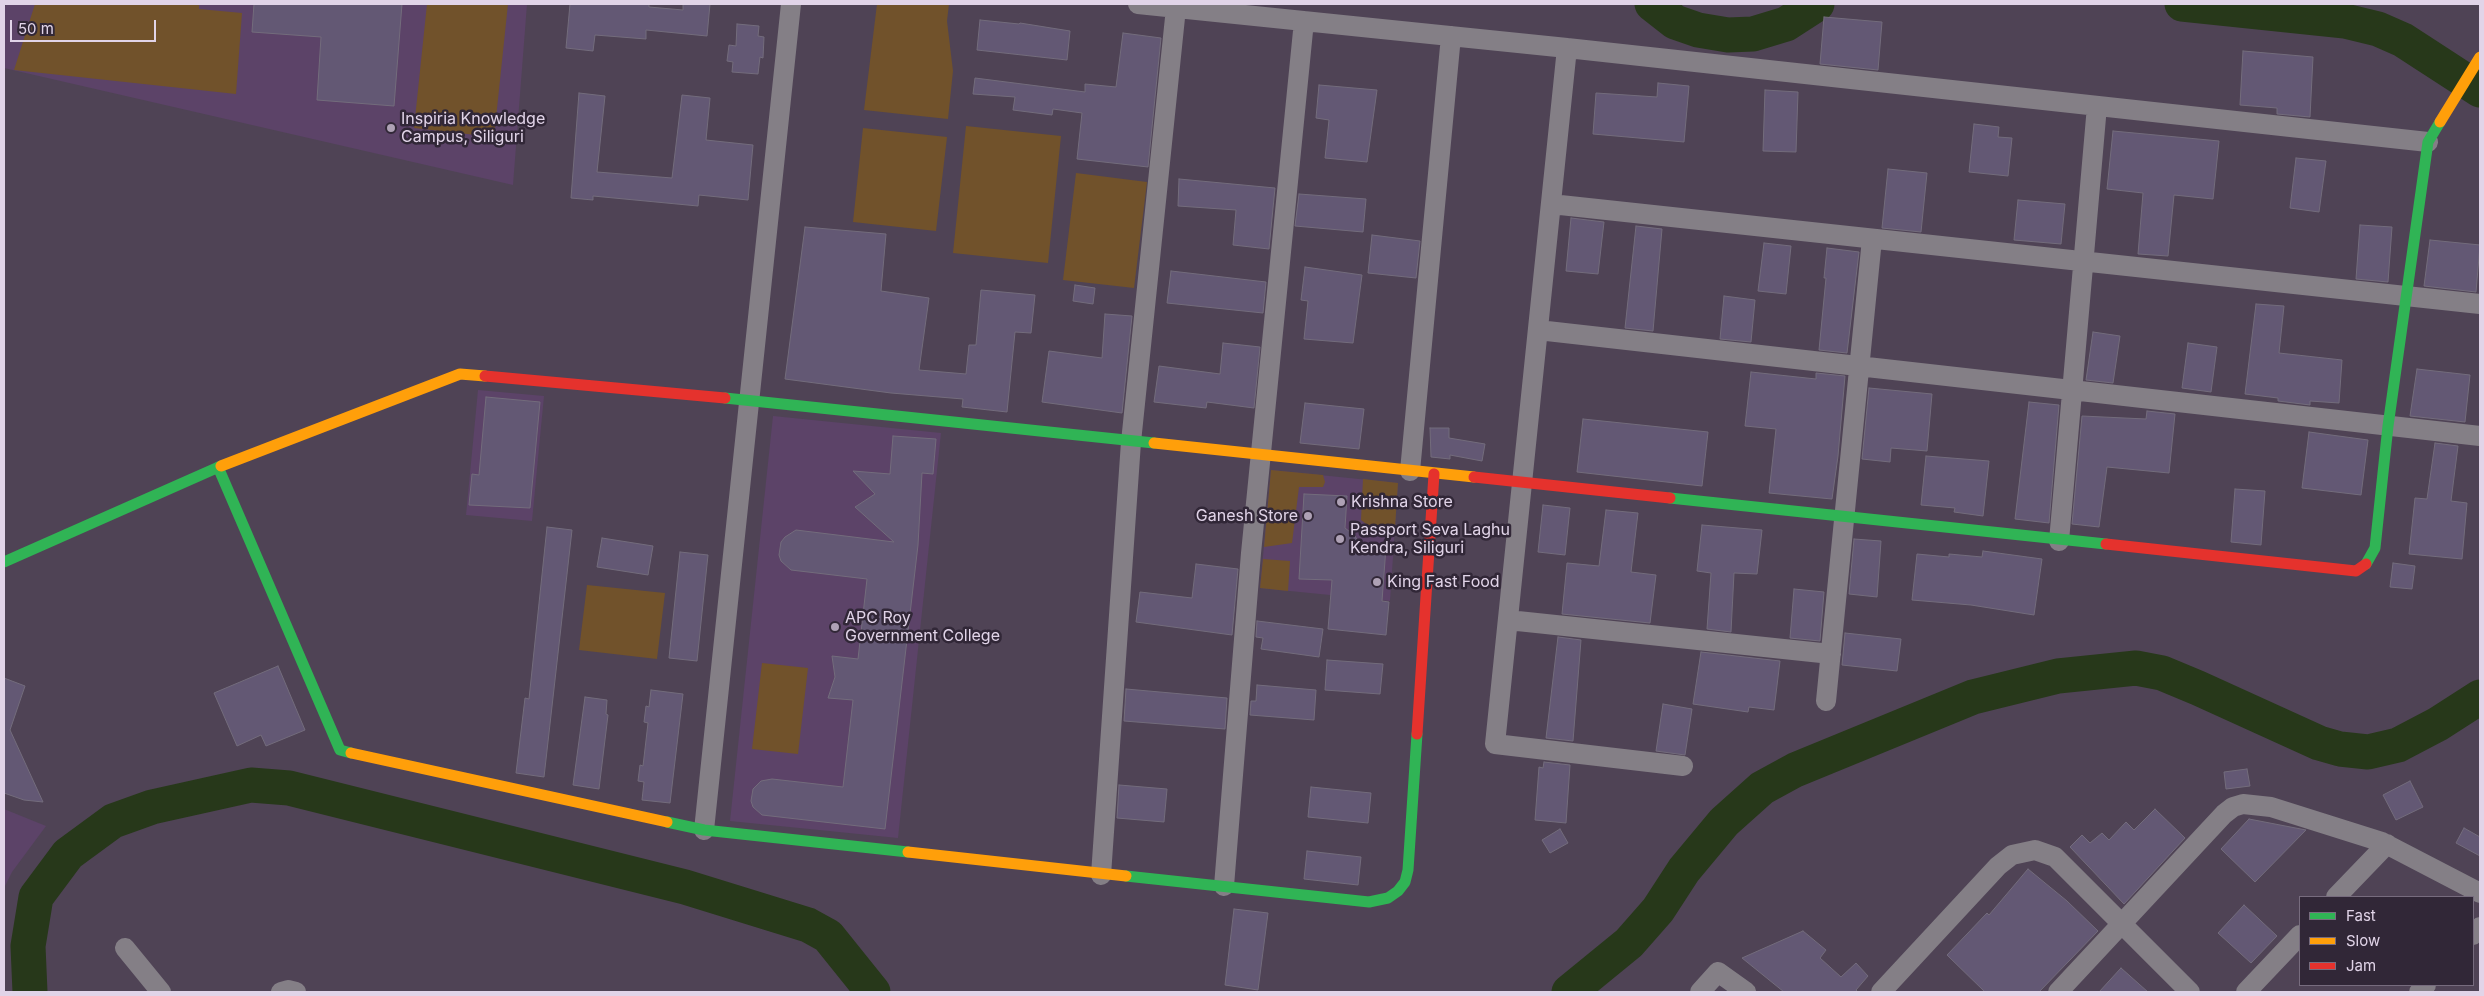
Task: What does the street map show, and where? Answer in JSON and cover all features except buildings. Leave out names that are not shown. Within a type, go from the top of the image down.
[{"type":"street","points":[[704,830],[751,400],[791,4]]},
{"type":"street","points":[[1138,4],[1567,48],[2428,142]]},
{"type":"street","points":[[1101,875],[1131,442],[1176,8]]},
{"type":"street","points":[[1224,886],[1261,456],[1304,21]]},
{"type":"street","points":[[1410,471],[1451,36]]},
{"type":"street","points":[[1567,48],[1495,744],[1683,766]]},
{"type":"street","points":[[4,562],[218,467],[460,374],[751,400],[1522,484],[2356,571],[2368,562],[2375,548],[2388,426],[2428,142],[2480,57]]},
{"type":"street","points":[[2059,541],[2097,106]]},
{"type":"street","points":[[1551,204],[2480,304]]},
{"type":"street","points":[[1826,701],[1872,238]]},
{"type":"street","points":[[1538,330],[2480,436]]},
{"type":"street","points":[[218,467],[340,750],[704,830],[1101,875],[1369,902],[1388,898],[1398,891],[1405,882],[1408,870],[1434,474]]},
{"type":"street","points":[[1508,620],[1831,654]]},
{"type":"street","points":[[2058,992],[2233,807],[2243,804],[2270,807],[2387,844],[2480,893]]},
{"type":"street","points":[[2337,896],[2387,844]]},
{"type":"street","points":[[1881,992],[1998,866],[2012,855],[2036,850],[2055,857],[2190,992]]},
{"type":"street","points":[[2246,992],[2299,936]]},
{"type":"street","points":[[125,948],[161,992]]},
{"type":"street","points":[[1700,992],[1718,972],[1746,992]]},
{"type":"street","points":[[281,992],[288,990],[296,992]]},
{"type":"shaded area","name":"Inspiria Knowledge Campus, Siliguri","points":[[6,4],[527,4],[513,185],[4,68],[4,11]]},
{"type":"shaded area","points":[[35,4],[199,4],[199,9],[242,13],[236,94],[14,70]]},
{"type":"shaded area","points":[[427,4],[508,4],[494,137],[414,128]]},
{"type":"shaded area","points":[[877,4],[949,4],[947,21],[953,71],[948,119],[864,110]]},
{"type":"shaded area","points":[[966,126],[1061,136],[1048,263],[953,253]]},
{"type":"shaded area","points":[[863,128],[947,137],[936,231],[853,222]]},
{"type":"shaded area","points":[[1076,173],[1147,182],[1134,288],[1063,280]]},
{"type":"shaded area","points":[[478,390],[544,396],[532,521],[466,515]]},
{"type":"shaded area","name":"APC Roy Government College","points":[[773,416],[941,433],[898,838],[730,821]]},
{"type":"shaded area","points":[[1271,470],[1398,483],[1390,601],[1260,588]]},
{"type":"shaded area","points":[[1271,470],[1323,475],[1325,482],[1323,487],[1299,487],[1292,543],[1264,547]]},
{"type":"shaded area","points":[[1363,479],[1398,483],[1395,528],[1369,526],[1361,520]]},
{"type":"shaded area","points":[[1263,559],[1290,561],[1288,591],[1260,588]]},
{"type":"shaded area","points":[[587,585],[665,593],[657,659],[579,650]]},
{"type":"shaded area","points":[[762,663],[808,668],[798,754],[752,749]]},
{"type":"shaded area","points":[[4,809],[46,826],[12,872],[4,888]]},
{"type":"waterway","points":[[1652,4],[1675,22],[1698,30],[1728,35],[1753,34],[1786,24],[1817,4]]},
{"type":"waterway","points":[[2182,4],[2345,21],[2378,29],[2403,40],[2480,90]]},
{"type":"waterway","points":[[1569,992],[1629,943],[1658,910],[1684,870],[1724,822],[1762,788],[1795,770],[1973,697],[2058,676],[2136,668],[2162,673],[2319,743],[2340,749],[2368,752],[2398,745],[2438,724],[2480,697]]},
{"type":"waterway","points":[[30,992],[28,946],[36,897],[68,854],[113,821],[152,807],[251,785],[289,788],[685,887],[808,925],[828,936],[873,992]]},
{"type":"traffic: fast","points":[[2366,564],[2375,548],[2388,426],[2428,142],[2440,122]]},
{"type":"traffic: fast","points":[[725,398],[1154,443]]},
{"type":"traffic: fast","points":[[4,562],[221,466]]},
{"type":"traffic: fast","points":[[218,467],[340,750],[351,753]]},
{"type":"traffic: fast","points":[[1670,498],[2106,544]]},
{"type":"traffic: fast","points":[[1126,876],[1369,902],[1388,898],[1398,891],[1405,882],[1408,870],[1417,734]]},
{"type":"traffic: fast","points":[[667,822],[704,830],[908,852]]},
{"type":"traffic: slow","points":[[2440,122],[2480,57]]},
{"type":"traffic: slow","points":[[221,466],[460,374],[485,376]]},
{"type":"traffic: slow","points":[[1154,443],[1474,477]]},
{"type":"traffic: slow","points":[[351,753],[667,822]]},
{"type":"traffic: slow","points":[[908,852],[1126,876]]},
{"type":"traffic: jam","points":[[485,376],[725,398]]},
{"type":"traffic: jam","points":[[1417,734],[1434,474]]},
{"type":"traffic: jam","points":[[1474,477],[1670,498]]},
{"type":"traffic: jam","points":[[2106,544],[2356,571],[2366,564]]},
{"type":"place","name":"Inspiria Knowledge Campus, Siliguri","points":[[391,128]]},
{"type":"place","name":"Krishna Store","points":[[1341,502]]},
{"type":"place","name":"Ganesh Store","points":[[1308,516]]},
{"type":"place","name":"Passport Seva Laghu Kendra, Siliguri","points":[[1340,539]]},
{"type":"place","name":"King Fast Food","points":[[1377,582]]},
{"type":"place","name":"APC Roy Government College","points":[[835,627]]}]
